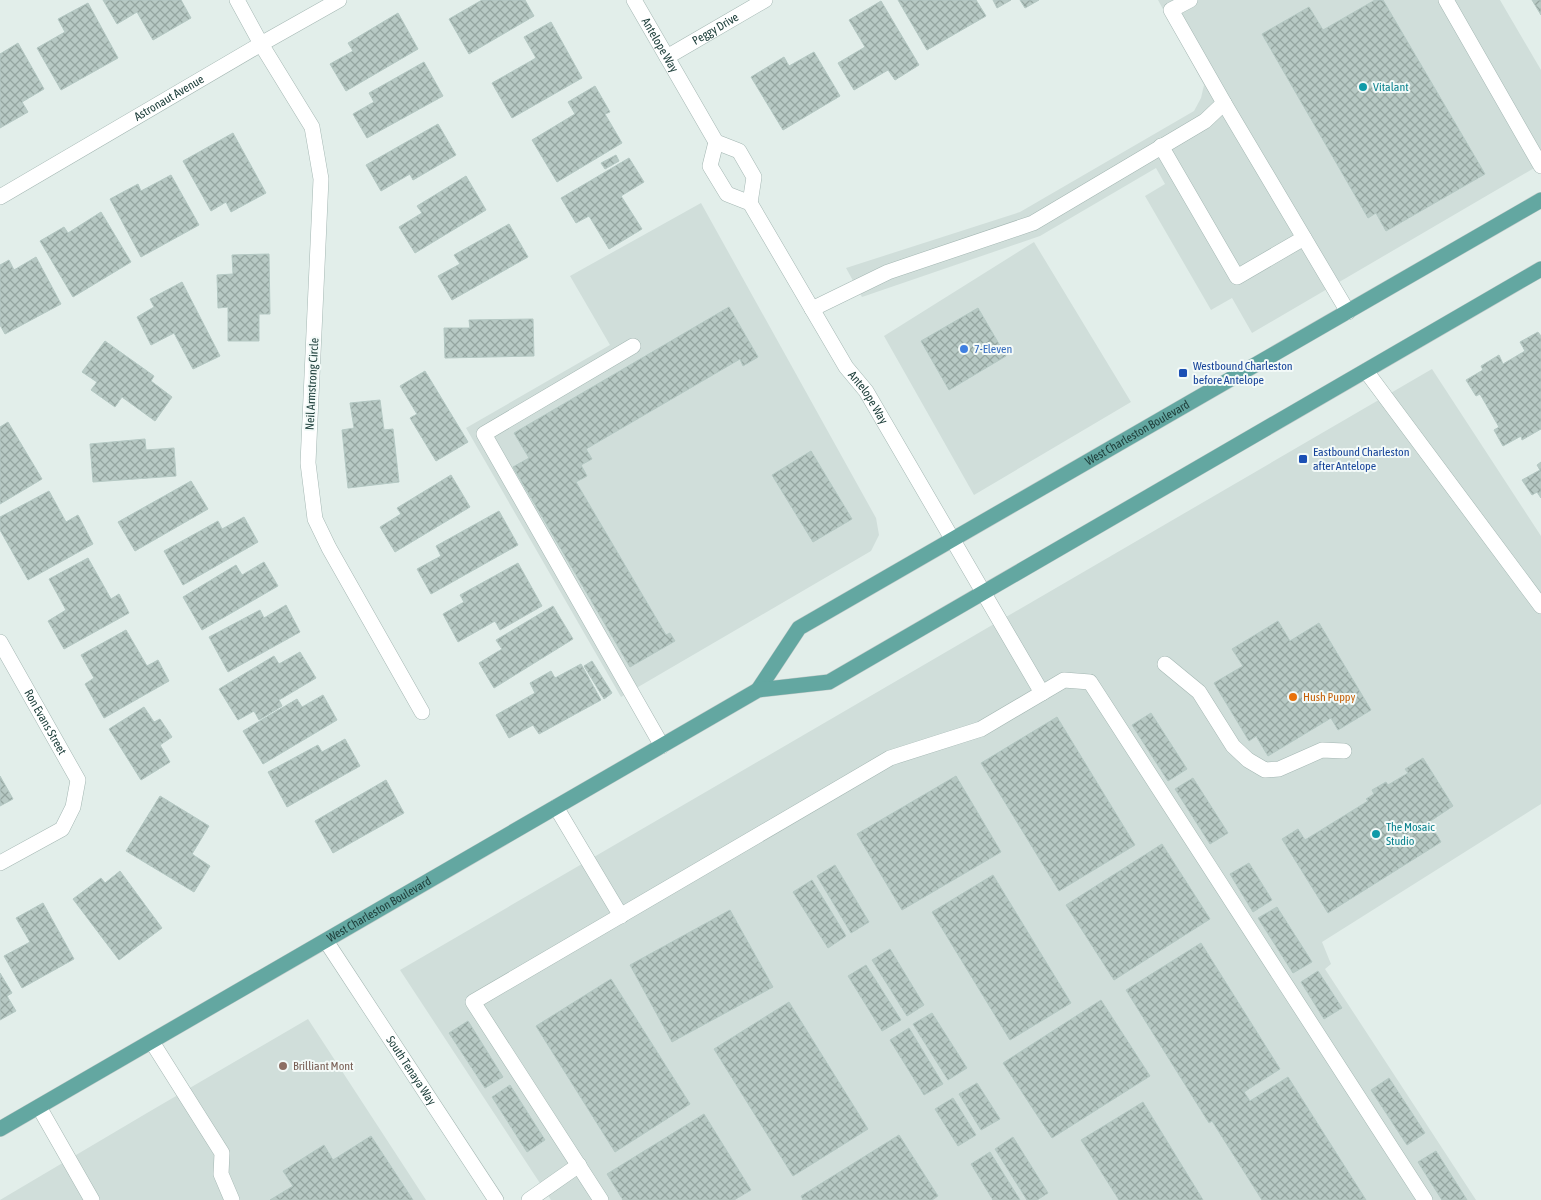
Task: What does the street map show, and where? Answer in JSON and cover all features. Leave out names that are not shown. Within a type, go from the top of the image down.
[{"type":"main road","name":"West Charleston Boulevard","points":[[758,690],[799,628],[1541,200]]},
{"type":"main road","name":"West Charleston Boulevard","points":[[0,1130],[758,690],[829,682],[1541,269]]},
{"type":"street","name":"Neil Armstrong Circle","points":[[237,0],[261,44],[312,127],[321,179],[308,463],[315,519],[329,548],[422,712]]},
{"type":"street","name":"Astronaut Avenue","points":[[0,198],[261,44],[340,0]]},
{"type":"street","name":"Antelope Way","points":[[634,0],[716,142]]},
{"type":"street","name":"Peggy Drive","points":[[666,57],[765,0]]},
{"type":"street","points":[[1190,0],[1172,10],[1224,103],[1348,312]]},
{"type":"street","points":[[1446,0],[1541,166]]},
{"type":"street","points":[[812,309],[888,272],[1033,223],[1205,121],[1224,103]]},
{"type":"street","points":[[716,142],[739,151],[754,177],[750,203],[727,194],[710,166],[716,142]]},
{"type":"street","points":[[1161,146],[1237,277],[1304,238]]},
{"type":"street","name":"Antelope Way","points":[[750,203],[846,367],[866,391],[1042,693]]},
{"type":"street","points":[[633,346],[484,434],[662,746]]},
{"type":"street","points":[[1366,371],[1541,606]]},
{"type":"street","name":"Ron Evans Street","points":[[0,642],[78,780],[73,807],[62,829],[0,863]]},
{"type":"street","points":[[1165,664],[1199,692],[1233,746],[1248,760],[1265,770],[1279,769],[1322,750],[1344,751]]},
{"type":"street","points":[[602,1200],[473,1002],[890,758],[981,729],[1064,680],[1090,682],[1426,1200]]},
{"type":"street","points":[[556,808],[621,916]]},
{"type":"street","name":"South Tenaya Way","points":[[326,941],[496,1200]]},
{"type":"street","points":[[152,1042],[222,1153],[220,1174],[232,1200]]},
{"type":"street","points":[[39,1107],[92,1200]]},
{"type":"street","points":[[529,1200],[579,1165]]},
{"type":"shaded area","points":[[1158,0],[1500,0],[1541,70],[1541,164],[1252,333],[1232,298],[1211,310],[1145,196],[1165,184],[1156,168],[1040,236],[862,297],[846,268],[1020,212],[1194,111],[1201,98],[1204,85]]},
{"type":"shaded area","points":[[701,203],[876,518],[879,535],[871,551],[621,697],[466,428],[610,345],[570,276]]},
{"type":"shaded area","points":[[1034,242],[1131,402],[974,495],[884,336]]},
{"type":"shaded area","points":[[1432,369],[1541,536],[1541,804],[1322,942],[1331,964],[1325,969],[1476,1200],[551,1200],[400,970]]},
{"type":"shaded area","name":"Brilliant Mont","points":[[308,1019],[426,1200],[0,1200],[147,1113]]},
{"type":"building","points":[[103,0],[181,0],[191,18],[153,40],[137,12],[117,24]]},
{"type":"building","points":[[482,0],[525,0],[534,16],[469,54],[449,19]]},
{"type":"building","points":[[898,0],[976,0],[986,16],[927,50]]},
{"type":"building","points":[[993,0],[1011,0],[997,8]]},
{"type":"building","points":[[1020,0],[1039,0],[1025,8]]},
{"type":"building","name":"Vitalant","points":[[1375,0],[1383,0],[1485,174],[1386,231],[1376,213],[1368,218],[1262,34],[1309,7],[1323,30]]},
{"type":"building","points":[[1532,0],[1541,0],[1541,15]]},
{"type":"building","points":[[881,1],[919,65],[895,80],[888,70],[854,90],[838,63],[865,47],[849,20]]},
{"type":"building","points":[[88,3],[118,58],[61,90],[37,48],[65,32],[58,19]]},
{"type":"building","points":[[398,13],[418,49],[346,91],[330,64],[353,51],[348,43]]},
{"type":"building","points":[[551,22],[582,78],[512,118],[492,83],[536,58],[524,37]]},
{"type":"building","points":[[18,43],[44,89],[22,102],[28,112],[0,128],[0,54]]},
{"type":"building","points":[[814,52],[840,96],[783,130],[751,77],[784,57],[789,66]]},
{"type":"building","points":[[424,62],[443,96],[367,138],[353,114],[374,102],[369,93]]},
{"type":"building","points":[[595,86],[610,112],[605,114],[622,143],[557,182],[532,140],[575,114],[568,102]]},
{"type":"building","points":[[438,124],[456,155],[413,180],[410,174],[381,191],[366,165]]},
{"type":"building","points":[[233,133],[266,193],[231,212],[226,202],[211,211],[183,161]]},
{"type":"building","points":[[616,155],[619,161],[605,169],[601,163]]},
{"type":"building","points":[[629,158],[644,182],[621,196],[642,229],[609,249],[589,216],[576,223],[561,198]]},
{"type":"building","points":[[171,175],[199,225],[141,257],[110,199],[138,184],[141,191]]},
{"type":"building","points":[[466,176],[486,210],[415,253],[399,227],[422,213],[417,206]]},
{"type":"building","points":[[101,212],[131,262],[73,297],[40,241],[64,227],[68,233]]},
{"type":"building","points":[[509,224],[528,257],[452,300],[438,276],[460,264],[454,255]]},
{"type":"building","points":[[269,254],[270,314],[259,314],[259,341],[228,341],[228,307],[218,308],[217,275],[233,274],[232,255]]},
{"type":"building","points":[[36,257],[61,304],[5,334],[0,325],[0,265],[9,260],[14,270]]},
{"type":"building","points":[[182,282],[220,356],[193,369],[174,333],[151,345],[137,317],[154,307],[150,299]]},
{"type":"building","points":[[729,307],[758,357],[743,366],[740,359],[586,449],[592,459],[581,465],[587,476],[576,482],[666,635],[670,633],[675,641],[630,667],[513,467],[529,458],[514,433]]},
{"type":"building","name":"7-Eleven","points":[[978,308],[1006,356],[949,390],[921,341]]},
{"type":"building","points":[[533,319],[534,356],[445,358],[444,328],[470,328],[469,320]]},
{"type":"building","points":[[1538,332],[1541,336],[1541,429],[1522,440],[1521,436],[1503,446],[1494,430],[1499,427],[1480,394],[1476,396],[1466,380],[1483,370],[1481,366],[1499,355],[1503,364],[1525,351],[1520,342]]},
{"type":"building","points":[[105,341],[154,376],[151,381],[172,397],[155,421],[122,397],[115,407],[91,390],[97,382],[82,372]]},
{"type":"building","points":[[425,371],[468,442],[436,461],[410,418],[417,414],[400,386]]},
{"type":"building","points":[[380,400],[384,430],[393,429],[399,482],[348,488],[342,430],[354,428],[350,403]]},
{"type":"building","points":[[8,422],[42,479],[0,504],[0,427]]},
{"type":"building","points":[[145,439],[146,450],[174,448],[176,476],[93,482],[90,444]]},
{"type":"building","points":[[811,451],[852,519],[813,542],[772,475]]},
{"type":"building","points":[[1541,462],[1541,498],[1537,492],[1532,495],[1522,480],[1540,470],[1537,465]]},
{"type":"building","points":[[451,475],[470,507],[395,552],[380,527],[401,514],[397,508]]},
{"type":"building","points":[[191,481],[208,509],[135,551],[118,522]]},
{"type":"building","points":[[49,491],[66,522],[78,515],[93,544],[28,580],[0,530],[0,517]]},
{"type":"building","points":[[499,511],[518,545],[431,594],[417,569],[441,556],[436,546]]},
{"type":"building","points":[[244,517],[258,542],[183,585],[164,551],[218,521],[222,529]]},
{"type":"building","points":[[88,558],[111,599],[119,594],[129,613],[64,649],[48,621],[66,610],[49,579]]},
{"type":"building","points":[[264,562],[278,586],[202,630],[183,597],[236,565],[242,575]]},
{"type":"building","points":[[518,563],[542,606],[500,630],[495,621],[458,642],[443,614],[464,602],[460,595]]},
{"type":"building","points":[[286,605],[300,632],[228,672],[209,637],[260,610],[264,618]]},
{"type":"building","points":[[553,606],[573,639],[494,688],[479,663],[502,649],[496,640]]},
{"type":"building","name":"Hush Puppy","points":[[1278,621],[1290,641],[1319,623],[1371,710],[1338,730],[1331,718],[1268,756],[1256,736],[1249,741],[1214,683],[1243,666],[1232,649]]},
{"type":"building","points":[[126,630],[147,666],[158,660],[169,681],[104,718],[85,684],[94,678],[81,655]]},
{"type":"building","points":[[300,652],[316,678],[279,700],[282,706],[259,720],[254,711],[238,720],[219,689],[274,656],[279,664]]},
{"type":"building","points":[[592,661],[612,693],[604,699],[584,666]]},
{"type":"building","points":[[581,664],[601,700],[539,734],[533,725],[509,738],[496,715],[535,693],[530,683],[551,671],[555,678]]},
{"type":"building","points":[[323,695],[337,720],[263,764],[243,731],[297,699],[302,707]]},
{"type":"building","points":[[144,707],[154,722],[160,719],[172,737],[160,745],[170,762],[141,780],[109,729]]},
{"type":"building","points":[[1151,713],[1187,769],[1168,781],[1132,725]]},
{"type":"building","points":[[1057,717],[1135,845],[1059,891],[981,763]]},
{"type":"building","points":[[345,739],[360,766],[287,807],[268,772],[318,745],[322,752]]},
{"type":"building","name":"The Mosaic Studio","points":[[1423,758],[1453,806],[1429,822],[1441,842],[1328,913],[1282,839],[1298,829],[1305,840],[1368,801],[1366,799],[1374,794],[1372,790],[1386,782],[1388,785],[1408,773],[1405,769]]},
{"type":"building","points":[[0,776],[13,799],[0,806]]},
{"type":"building","points":[[956,776],[1001,852],[902,910],[857,834]]},
{"type":"building","points":[[1193,778],[1228,833],[1210,844],[1175,789]]},
{"type":"building","points":[[386,780],[404,813],[333,853],[315,821]]},
{"type":"building","points":[[160,796],[209,826],[192,854],[210,866],[194,892],[126,851]]},
{"type":"building","points":[[1162,844],[1210,919],[1114,980],[1066,905]]},
{"type":"building","points":[[1249,863],[1272,900],[1253,912],[1230,874]]},
{"type":"building","points":[[835,865],[869,922],[851,933],[817,876]]},
{"type":"building","points":[[120,871],[162,928],[119,960],[73,899],[101,878],[105,883]]},
{"type":"building","points":[[993,875],[1071,1003],[1010,1040],[932,912]]},
{"type":"building","points":[[812,880],[846,936],[828,948],[793,892]]},
{"type":"building","points":[[43,903],[74,959],[22,988],[4,956],[30,942],[16,918]]},
{"type":"building","points":[[1277,907],[1312,962],[1293,973],[1258,918]]},
{"type":"building","points":[[730,910],[773,987],[672,1042],[630,965]]},
{"type":"building","points":[[1201,943],[1280,1069],[1244,1092],[1250,1101],[1288,1077],[1366,1200],[1262,1200],[1212,1121],[1209,1123],[1126,990]]},
{"type":"building","points":[[890,949],[924,1005],[907,1016],[872,960]]},
{"type":"building","points":[[866,965],[901,1020],[882,1031],[848,976]]},
{"type":"building","points":[[1318,971],[1342,1008],[1324,1019],[1301,982]]},
{"type":"building","points":[[0,973],[12,993],[7,996],[16,1011],[0,1020]]},
{"type":"building","points":[[611,979],[690,1104],[615,1152],[536,1026]]},
{"type":"building","points":[[1101,1000],[1150,1076],[1052,1138],[1003,1063]]},
{"type":"building","points":[[789,1002],[868,1129],[793,1176],[714,1049]]},
{"type":"building","points":[[932,1013],[967,1068],[948,1080],[913,1024]]},
{"type":"building","points":[[468,1021],[503,1077],[485,1088],[449,1033]]},
{"type":"building","points":[[909,1028],[943,1084],[924,1095],[890,1040]]},
{"type":"building","points":[[1389,1078],[1425,1133],[1407,1145],[1371,1090]]},
{"type":"building","points":[[977,1083],[1000,1119],[981,1130],[959,1094]]},
{"type":"building","points":[[510,1085],[545,1140],[527,1152],[492,1097]]},
{"type":"building","points":[[953,1098],[976,1135],[958,1146],[935,1109]]},
{"type":"building","points":[[1143,1102],[1203,1200],[1119,1200],[1081,1140]]},
{"type":"building","points":[[704,1114],[751,1190],[734,1200],[623,1200],[607,1174]]},
{"type":"building","points":[[899,1135],[938,1196],[932,1200],[803,1200],[801,1196]]},
{"type":"building","points":[[371,1136],[413,1200],[270,1200],[293,1186],[283,1171],[324,1145],[333,1160]]},
{"type":"building","points":[[1013,1137],[1048,1193],[1037,1200],[1027,1200],[995,1149]]},
{"type":"building","points":[[1436,1151],[1467,1200],[1442,1200],[1418,1162]]},
{"type":"building","points":[[990,1152],[1020,1200],[993,1200],[971,1164]]},
{"type":"place","name":"Vitalant","points":[[1363,87]]},
{"type":"place","name":"7-Eleven","points":[[964,349]]},
{"type":"place","name":"Westbound Charleston before Antelope","points":[[1183,373]]},
{"type":"place","name":"Eastbound Charleston after Antelope","points":[[1303,459]]},
{"type":"place","name":"Hush Puppy","points":[[1293,697]]},
{"type":"place","name":"The Mosaic Studio","points":[[1376,834]]},
{"type":"place","name":"Brilliant Mont","points":[[283,1066]]}]
